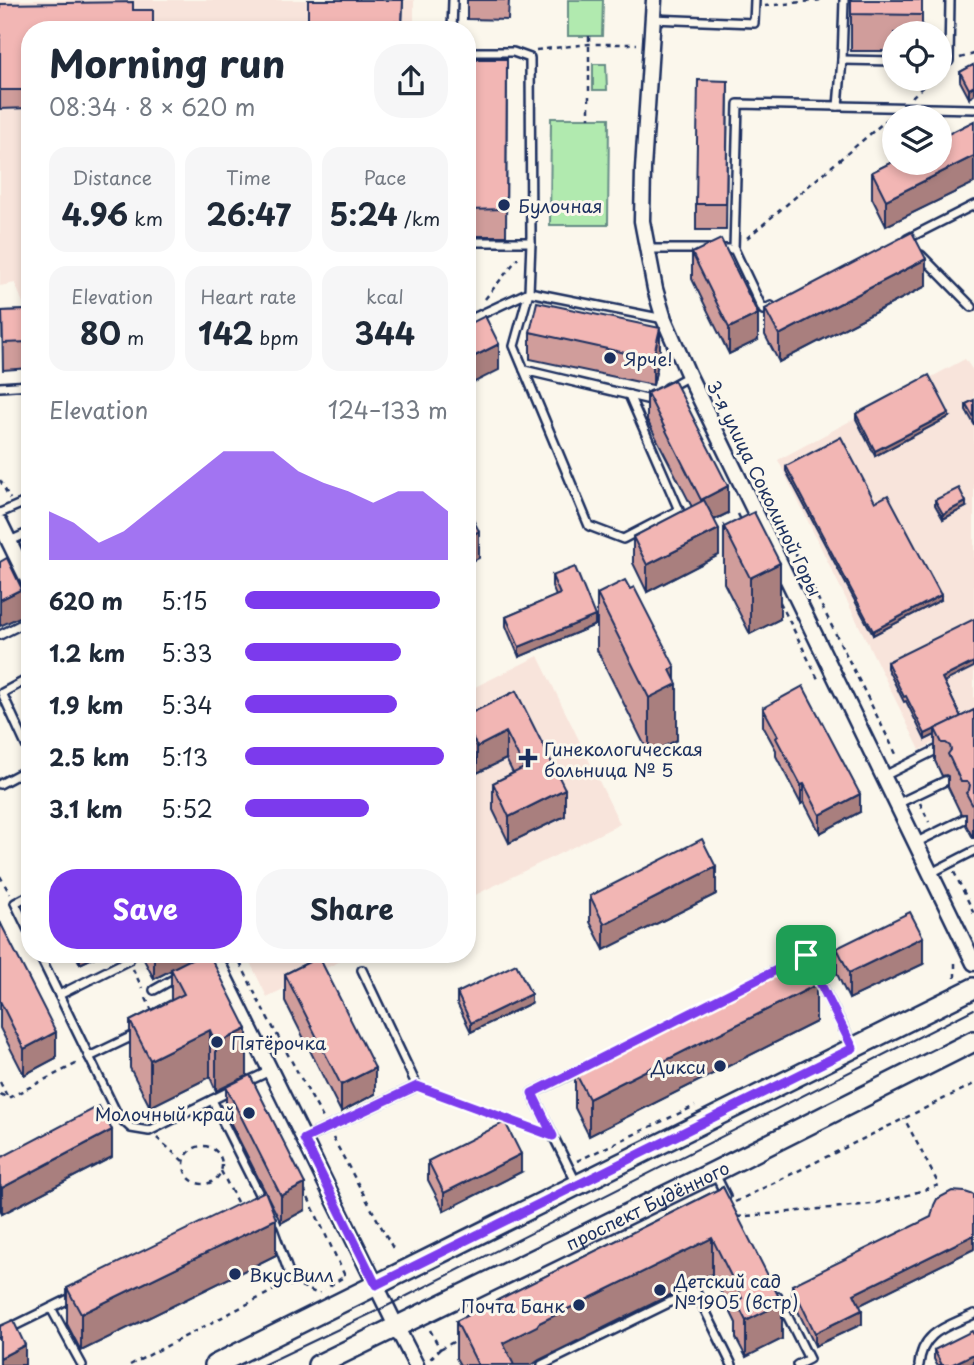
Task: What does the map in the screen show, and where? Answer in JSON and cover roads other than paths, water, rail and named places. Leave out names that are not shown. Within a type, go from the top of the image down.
[{"type":"main road","points":[[215,1365],[974,988]]},
{"type":"main road","name":"проспект Будённого","points":[[318,1365],[974,1041]]},
{"type":"street","name":"3-я улица Соколиной Горы","points":[[654,0],[642,221],[655,289],[664,319],[689,376],[974,963]]},
{"type":"street","points":[[0,523],[21,566]]},
{"type":"street","points":[[214,963],[416,1365]]},
{"type":"lane","points":[[452,21],[453,0]]},
{"type":"lane","points":[[838,106],[844,0]]},
{"type":"lane","points":[[950,0],[950,21]]},
{"type":"lane","points":[[652,19],[754,23],[755,4]]},
{"type":"lane","points":[[476,52],[513,52],[530,58],[529,292],[514,346],[589,526],[623,539],[679,510],[629,394]]},
{"type":"lane","points":[[842,60],[882,61]]},
{"type":"lane","points":[[775,304],[763,310],[733,249],[738,104],[974,109]]},
{"type":"lane","points":[[894,245],[974,205]]},
{"type":"lane","points":[[906,239],[972,307]]},
{"type":"lane","points":[[476,242],[531,242]]},
{"type":"lane","points":[[647,249],[733,249]]},
{"type":"lane","points":[[476,317],[529,292],[664,319]]},
{"type":"lane","points":[[524,370],[646,399],[689,376]]},
{"type":"lane","points":[[0,387],[21,386]]},
{"type":"lane","points":[[0,513],[21,504]]},
{"type":"lane","points":[[9,541],[21,536]]},
{"type":"lane","points":[[0,635],[21,624]]},
{"type":"lane","points":[[21,683],[2,693],[21,734]]},
{"type":"lane","points":[[883,776],[950,743]]},
{"type":"lane","points":[[0,784],[21,773]]},
{"type":"lane","points":[[897,804],[945,781]]},
{"type":"lane","points":[[915,843],[964,819]]},
{"type":"lane","points":[[930,873],[974,851]]},
{"type":"lane","points":[[21,900],[15,903],[21,915]]},
{"type":"lane","points":[[744,986],[806,955],[853,1048]]},
{"type":"lane","points":[[43,963],[118,1116],[131,1128],[149,1131],[270,1070]]},
{"type":"lane","points":[[59,995],[123,963]]},
{"type":"lane","points":[[304,1139],[417,1086],[362,970]]},
{"type":"lane","points":[[154,990],[187,972]]},
{"type":"lane","points":[[89,1057],[146,1029]]},
{"type":"lane","points":[[578,1185],[532,1093],[594,1062]]},
{"type":"lane","points":[[212,1100],[264,1202],[292,1281]]},
{"type":"lane","points":[[107,1122],[118,1116]]},
{"type":"lane","points":[[713,1172],[737,1217]]},
{"type":"lane","points":[[243,1213],[264,1202]]},
{"type":"lane","points":[[773,1288],[809,1359],[797,1365]]},
{"type":"lane","points":[[0,1333],[87,1290]]},
{"type":"lane","points":[[542,1365],[695,1290],[732,1365]]},
{"type":"lane","points":[[51,1308],[82,1365]]},
{"type":"lane","points":[[919,1365],[920,1352],[931,1335],[974,1314]]},
{"type":"tram line","points":[[263,1365],[387,1306],[974,1009]]},
{"type":"place","name":"Булочная","points":[[504,205]]},
{"type":"place","name":"Ярче!","points":[[610,358]]},
{"type":"place","name":"Гинекологическая больница № 5","points":[[528,758]]},
{"type":"place","name":"Пятёрочка","points":[[217,1042]]},
{"type":"place","name":"Дикси","points":[[720,1066]]},
{"type":"place","name":"Молочный край","points":[[249,1113]]},
{"type":"place","name":"ВкусВилл","points":[[235,1274]]},
{"type":"place","name":"Детский сад №1905 (встр)","points":[[660,1290]]},
{"type":"place","name":"Почта Банк","points":[[579,1305]]}]
